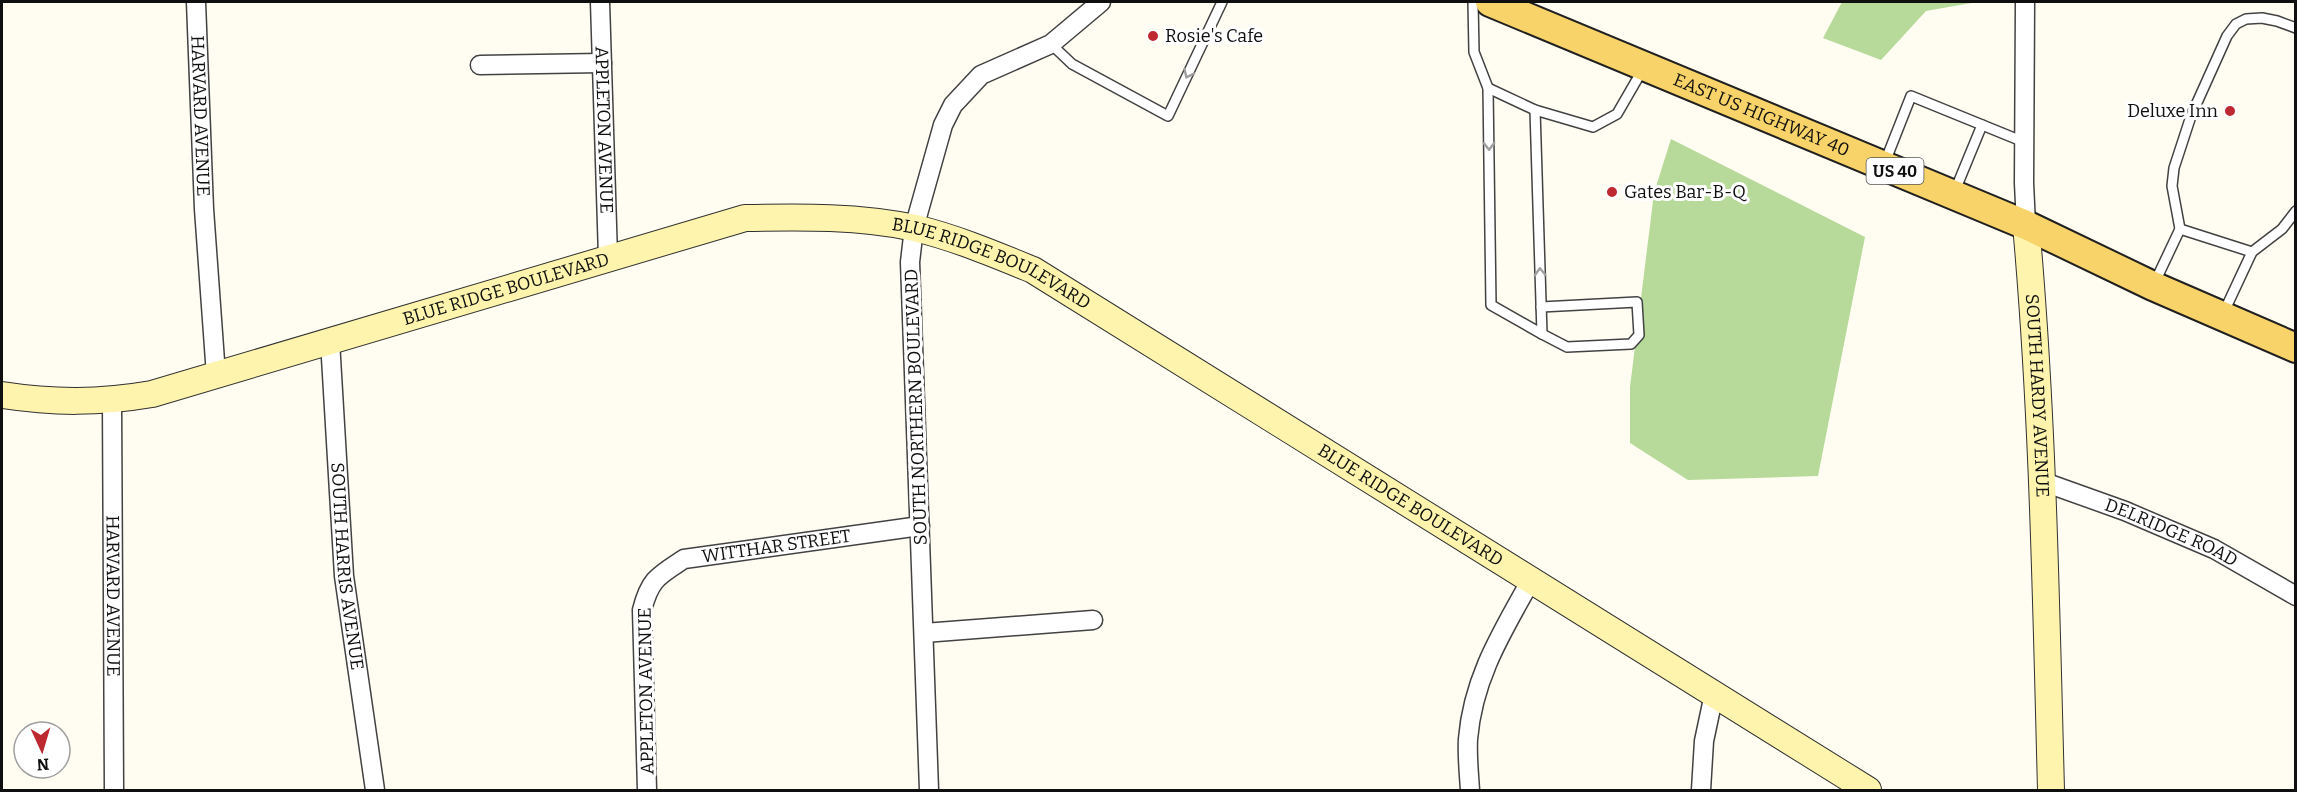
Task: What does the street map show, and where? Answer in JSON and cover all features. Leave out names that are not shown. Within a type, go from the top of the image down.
[{"type":"main road","name":"EAST US HIGHWAY 40","points":[[1490,2],[2026,225],[2153,286],[2295,348]]},
{"type":"street","name":"HARVARD AVENUE","points":[[196,2],[204,208],[216,375]]},
{"type":"street","name":"APPLETON AVENUE","points":[[600,2],[608,257]]},
{"type":"street","name":"SOUTH NORTHERN BOULEVARD","points":[[929,790],[910,262],[914,228],[943,125],[953,105],[981,75],[1051,44],[1101,2]]},
{"type":"street","name":"SOUTH HARDY AVENUE","points":[[2025,2],[2026,225],[2034,307],[2051,790]]},
{"type":"street","points":[[480,65],[602,63]]},
{"type":"street","name":"BLUE RIDGE BOULEVARD","points":[[2,395],[73,403],[112,401],[152,394],[745,218],[831,217],[914,228],[980,248],[1033,270],[1868,790]]},
{"type":"street","name":"SOUTH HARRIS AVENUE","points":[[330,341],[344,576],[375,790]]},
{"type":"street","name":"HARVARD AVENUE","points":[[112,401],[114,790]]},
{"type":"street","name":"DELRIDGE ROAD","points":[[2041,481],[2125,511],[2214,549],[2295,596]]},
{"type":"street","name":"WITTHAR STREET","points":[[647,592],[656,578],[684,559],[920,526]]},
{"type":"street","points":[[1470,790],[1468,741],[1473,706],[1491,652],[1531,580]]},
{"type":"street","name":"APPLETON AVENUE","points":[[647,592],[642,610],[647,790]]},
{"type":"street","points":[[924,633],[1093,620]]},
{"type":"street","points":[[1701,790],[1704,741],[1714,694]]},
{"type":"lane","points":[[1051,44],[1072,64],[1168,116],[1222,2]]},
{"type":"lane","points":[[1473,2],[1474,52],[1488,88],[1491,305],[1567,347],[1631,344],[1639,335],[1637,302],[1541,307]]},
{"type":"lane","points":[[2153,286],[2180,229],[2172,186],[2174,168],[2192,116],[2227,36],[2236,24],[2246,19],[2262,18],[2295,28]]},
{"type":"lane","points":[[1488,88],[1535,110],[1593,127],[1617,114],[1644,67]]},
{"type":"lane","points":[[1884,166],[1911,96],[2024,141]]},
{"type":"lane","points":[[1535,110],[1542,334]]},
{"type":"lane","points":[[1953,195],[1982,125]]},
{"type":"lane","points":[[2222,316],[2252,252],[2282,229],[2295,211]]},
{"type":"lane","points":[[2180,229],[2252,252]]},
{"type":"green space","points":[[1842,2],[1977,2],[1926,11],[1881,60],[1823,38]]},
{"type":"green space","points":[[1671,139],[1865,237],[1818,476],[1688,480],[1630,443],[1630,387],[1654,193]]},
{"type":"place","name":"Rosie's Cafe","points":[[1153,36]]},
{"type":"place","name":"Deluxe Inn","points":[[2230,111]]},
{"type":"place","name":"Gates Bar-B-Q","points":[[1612,192]]}]
